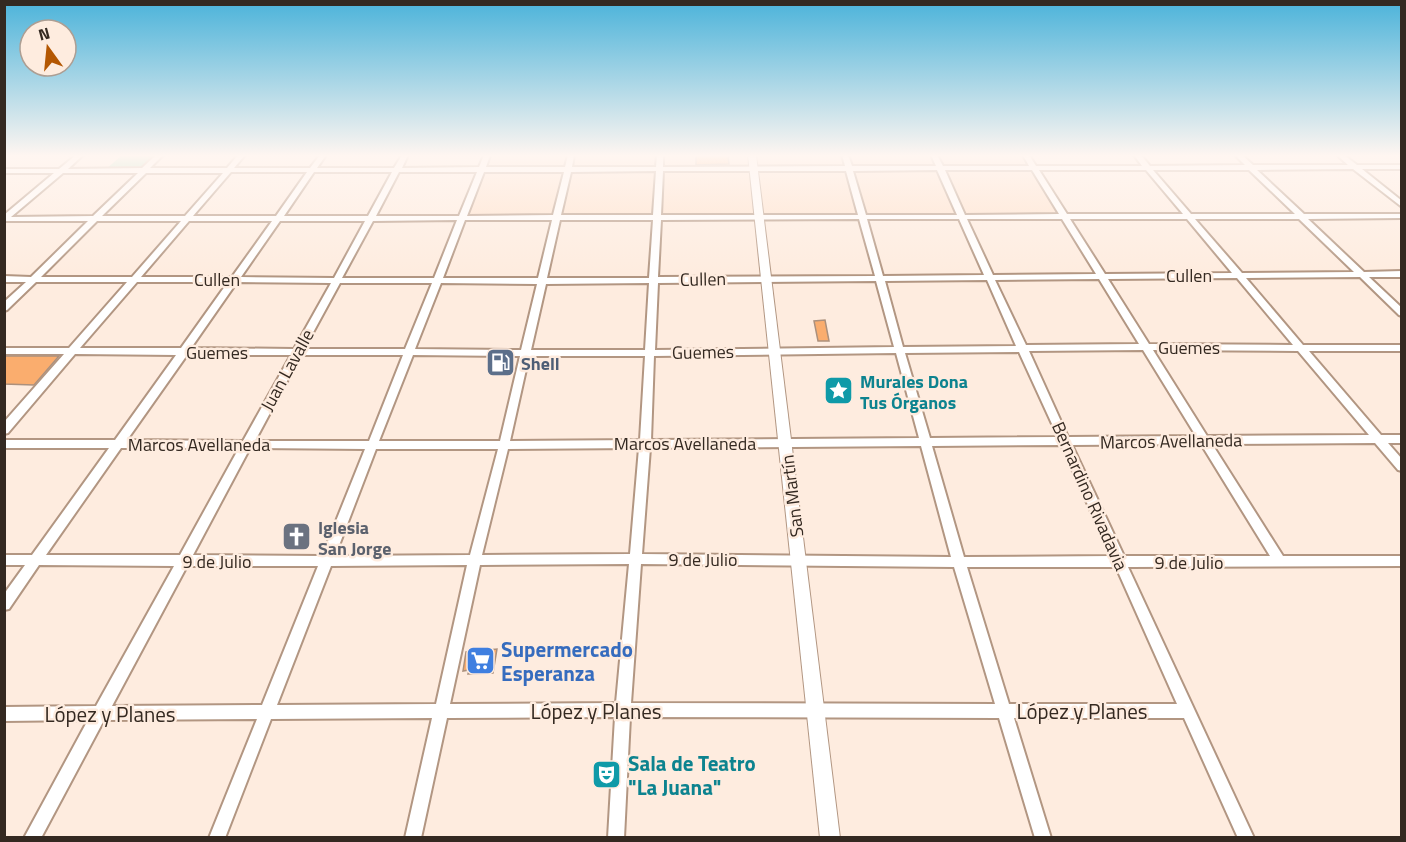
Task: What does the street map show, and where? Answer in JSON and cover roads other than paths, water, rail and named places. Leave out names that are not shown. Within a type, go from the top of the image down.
[{"type":"main road","name":"San Martín","points":[[757,194],[830,837]]},
{"type":"street","points":[[4,219],[34,194]]},
{"type":"street","points":[[4,308],[120,194]]},
{"type":"street","points":[[4,430],[209,194]]},
{"type":"street","points":[[4,605],[295,194]]},
{"type":"street","name":"Juan Lavalle","points":[[32,837],[384,194]]},
{"type":"street","points":[[217,837],[472,194]]},
{"type":"street","points":[[413,837],[475,559],[562,194]]},
{"type":"street","points":[[616,837],[623,710],[645,443],[648,353],[659,194]]},
{"type":"street","points":[[856,194],[959,562],[1043,837]]},
{"type":"street","name":"Bernardino Rivadavia","points":[[951,194],[1246,837]]},
{"type":"street","points":[[1051,194],[1280,562]]},
{"type":"street","points":[[1170,194],[1401,466]]},
{"type":"street","points":[[1279,194],[1401,313]]},
{"type":"street","points":[[1388,194],[1401,205]]},
{"type":"street","points":[[4,219],[1401,216]]},
{"type":"street","name":"Cullen","points":[[4,279],[653,280],[1401,274]]},
{"type":"street","name":"Guemes","points":[[4,351],[648,353],[1147,347],[1401,348]]},
{"type":"street","name":"Marcos Avellaneda","points":[[4,444],[504,445],[1401,439]]},
{"type":"street","name":"9 de Julio","points":[[4,560],[800,559],[1120,563],[1401,561]]},
{"type":"street","name":"López y Planes","points":[[4,714],[623,710],[1188,711]]},
{"type":"place","name":"Shell","points":[[500,363]]},
{"type":"place","name":"Murales Dona Tus Órganos","points":[[839,391]]},
{"type":"place","name":"Iglesia San Jorge","points":[[297,537]]},
{"type":"place","name":"Supermercado Esperanza","points":[[480,661]]},
{"type":"place","name":"Sala de Teatro \"La Juana\"","points":[[607,775]]}]
